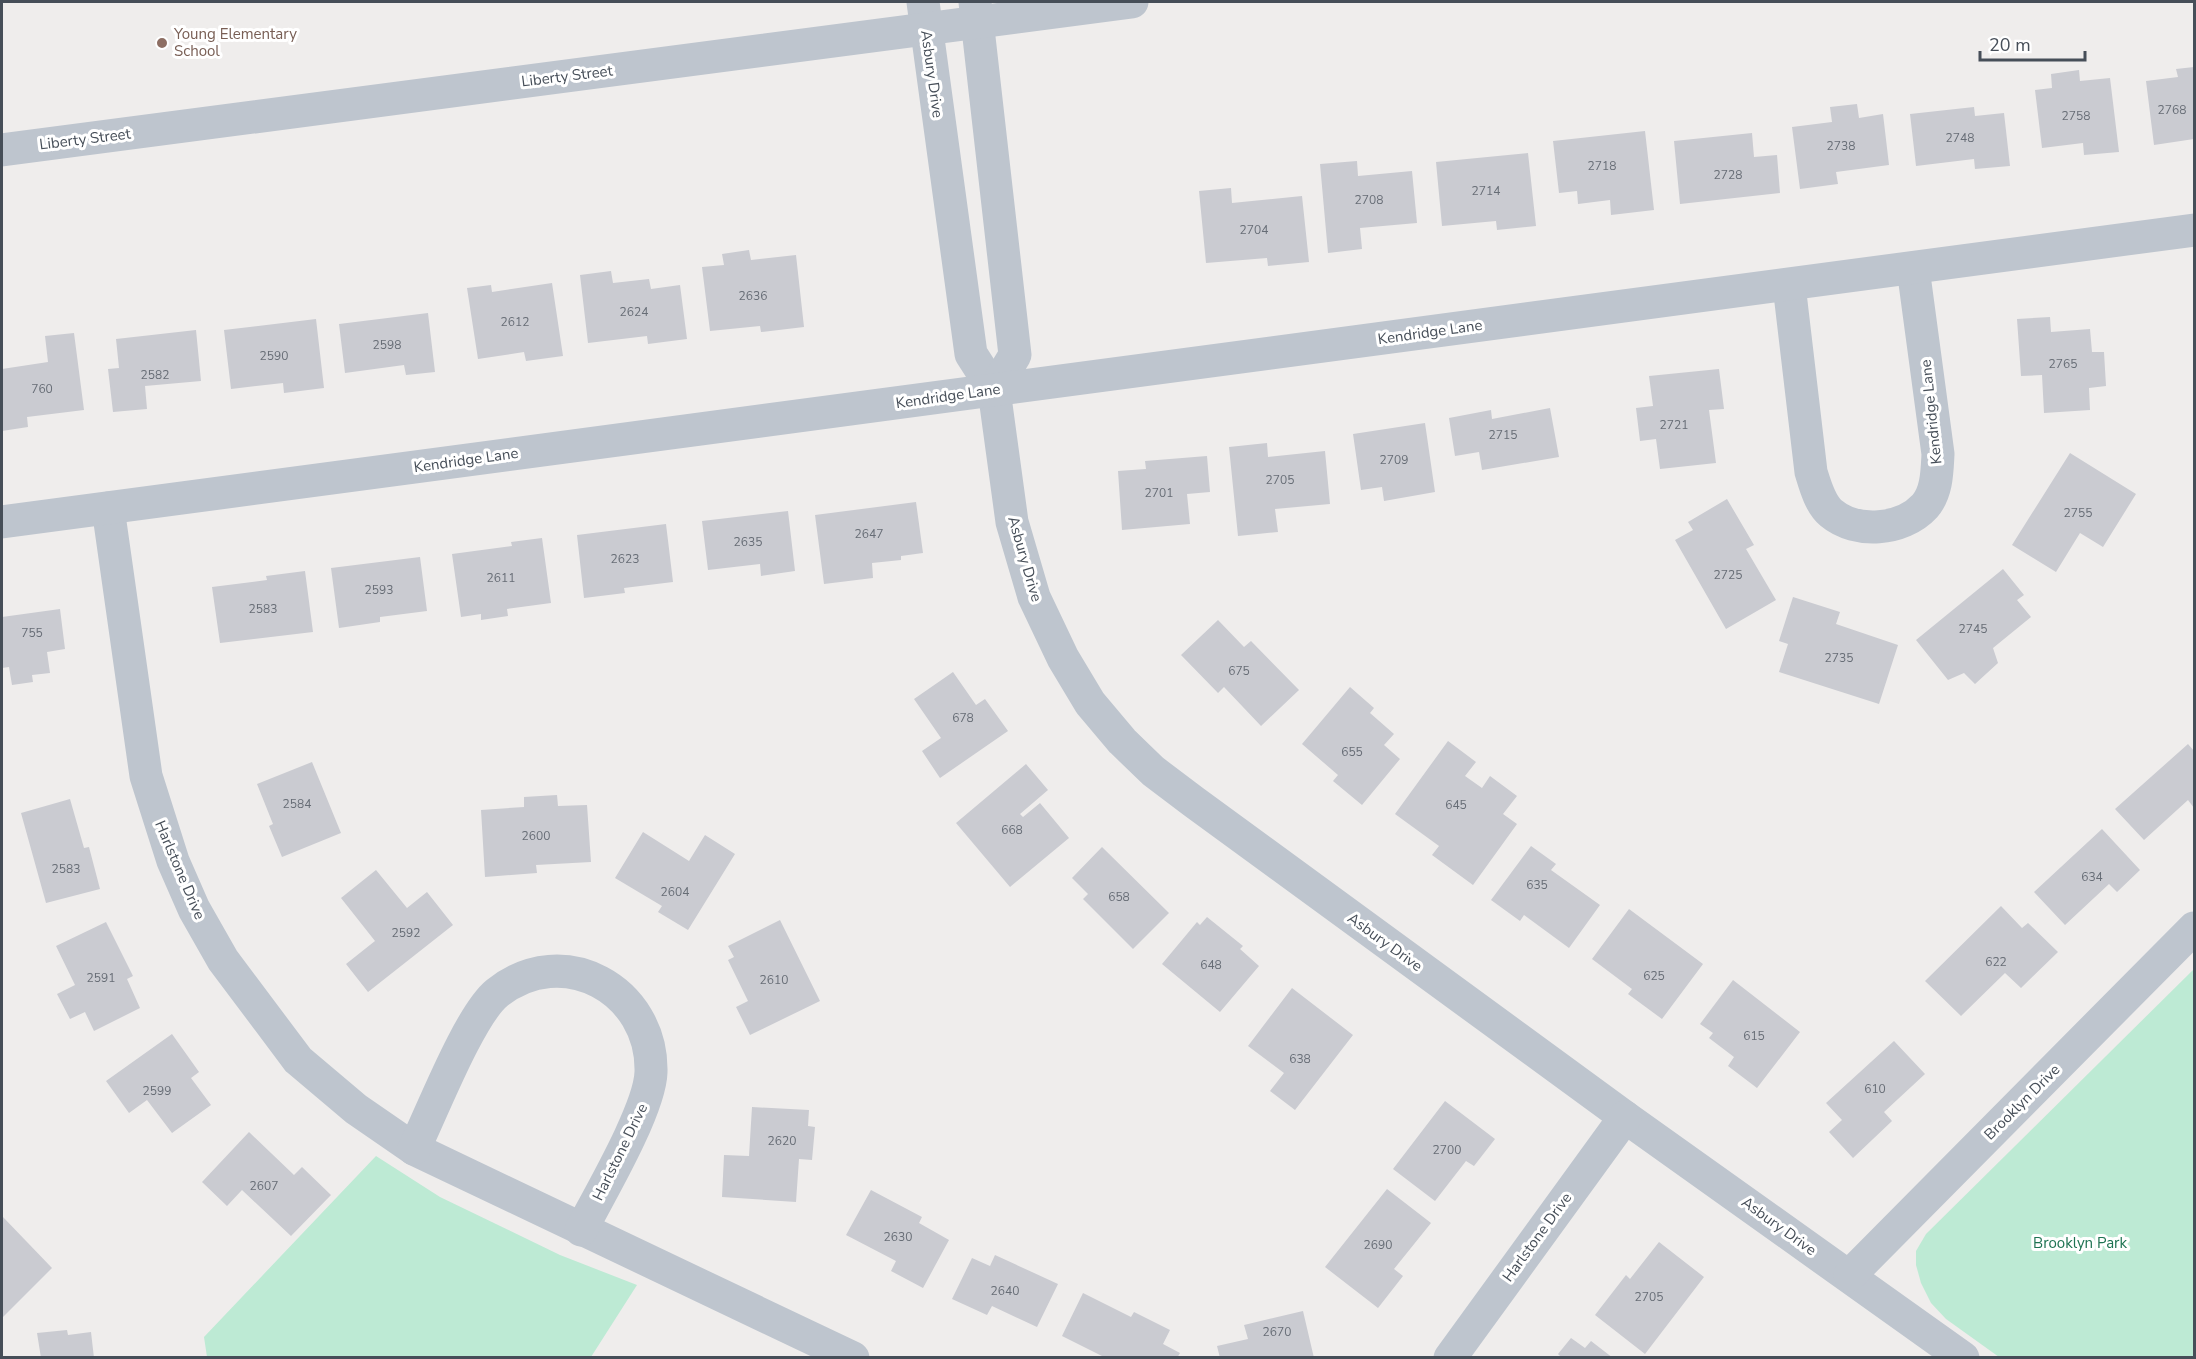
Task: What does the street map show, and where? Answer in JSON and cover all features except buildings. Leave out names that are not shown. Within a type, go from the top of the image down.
[{"type":"street","name":"Liberty Street","points":[[2,150],[924,15],[1132,2]]},
{"type":"street","points":[[977,12],[1015,355],[994,390]]},
{"type":"street","name":"Asbury Drive","points":[[924,15],[971,354],[994,390],[1012,522],[1034,597],[1063,658],[1085,694],[1122,741],[1153,771],[1625,1117],[1850,1275],[1963,1358]]},
{"type":"street","name":"Kendridge Lane","points":[[2,522],[2194,230]]},
{"type":"street","name":"Kendridge Lane","points":[[1789,285],[1811,472],[1817,492],[1830,512],[1845,521],[1853,525],[1880,527],[1907,519],[1925,506],[1937,482],[1938,454],[1913,268]]},
{"type":"street","name":"Harlstone Drive","points":[[108,508],[146,776],[173,861],[194,909],[223,960],[298,1060],[356,1109],[414,1149],[853,1358]]},
{"type":"street","name":"Brooklyn Drive","points":[[1850,1275],[2194,928]]},
{"type":"street","name":"Harlstone Drive","points":[[414,1149],[478,1014],[497,993],[524,977],[555,970],[588,975],[617,992],[636,1017],[648,1046],[651,1073],[645,1102],[581,1230]]},
{"type":"street","name":"Harlstone Drive","points":[[1450,1358],[1625,1117]]},
{"type":"green space","name":"Brooklyn Park","points":[[2194,969],[2194,1357],[1999,1357],[1946,1319],[1931,1303],[1921,1283],[1916,1265],[1916,1251],[1926,1234]]},
{"type":"green space","points":[[376,1156],[440,1197],[560,1255],[637,1285],[591,1357],[207,1357],[204,1337]]},
{"type":"place","name":"Young Elementary School","points":[[162,43]]}]
